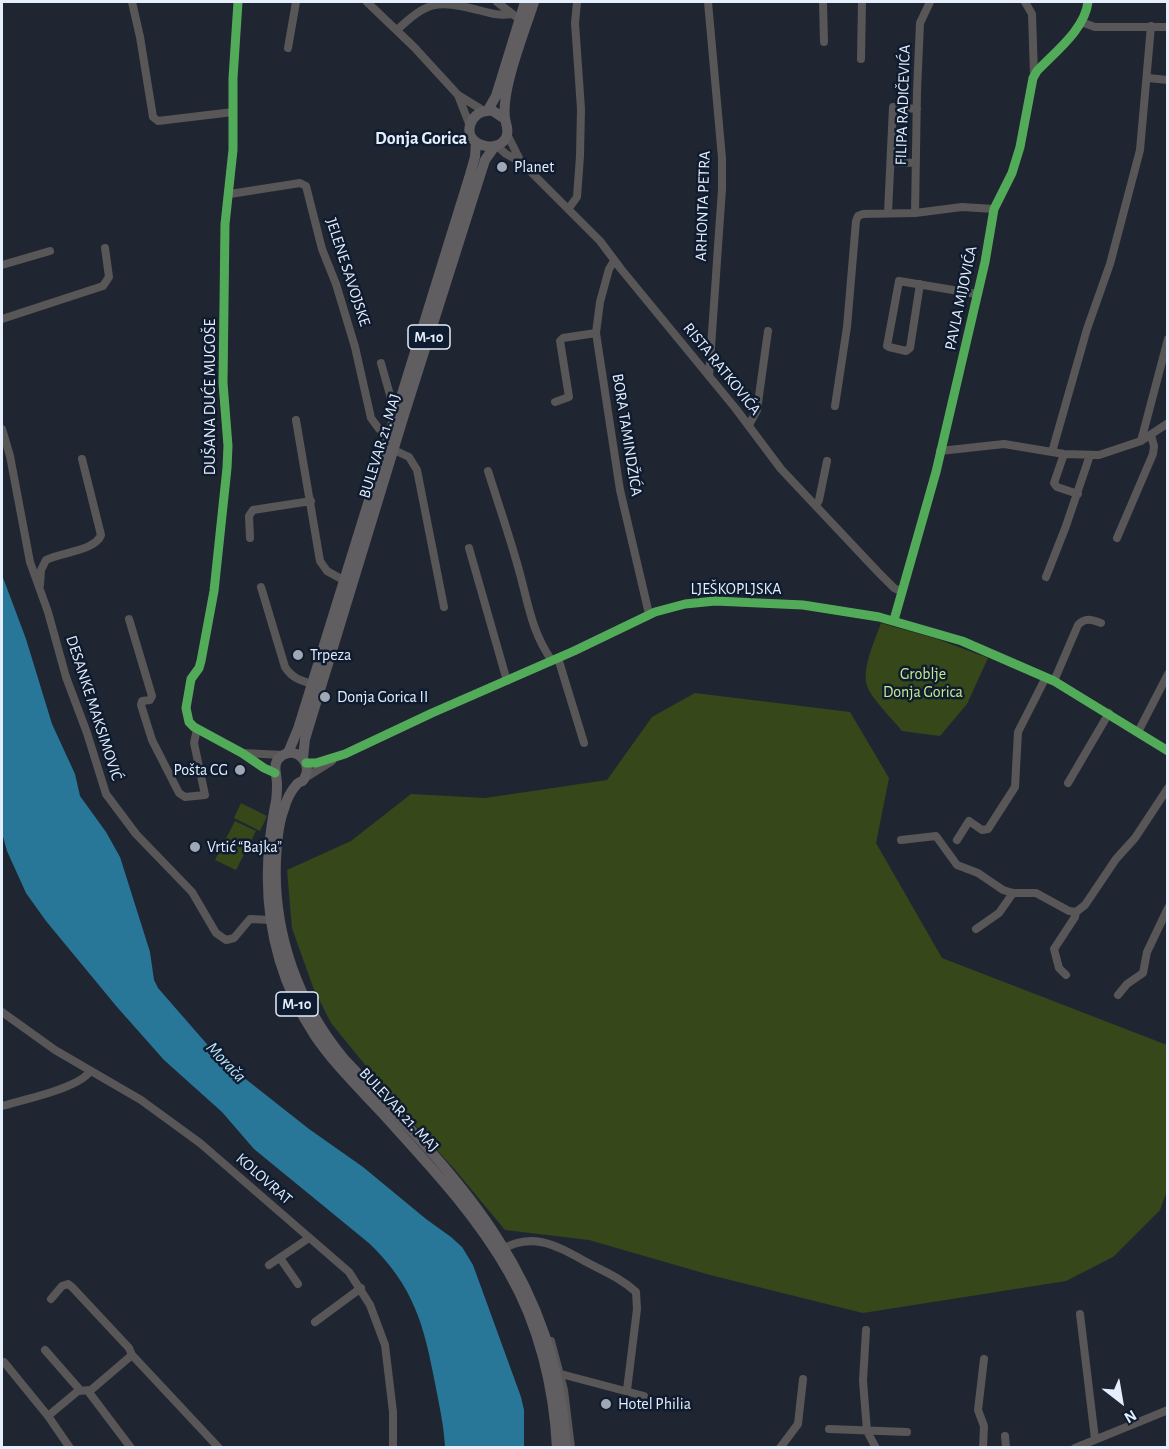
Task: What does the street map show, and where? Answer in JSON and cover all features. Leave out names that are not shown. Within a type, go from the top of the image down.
[{"type":"main road","points":[[496,146],[485,147],[476,142],[471,135],[470,126],[473,118],[486,111],[496,96],[515,16],[525,2]]},
{"type":"main road","points":[[507,134],[504,119],[507,87],[534,2]]},
{"type":"main road","points":[[486,111],[498,112],[504,119]]},
{"type":"main road","name":"BULEVAR 21. MAJ","points":[[507,134],[485,160],[315,704],[305,740],[304,760],[307,768],[287,801],[282,815],[276,877],[282,933],[294,973],[322,1030],[338,1051],[450,1173],[486,1220],[516,1285],[538,1342],[552,1396],[557,1448]]},
{"type":"main road","name":"BULEVAR 21. MAJ","points":[[476,142],[475,157],[469,178],[313,684],[298,729],[286,754],[276,763],[267,867],[268,902],[277,952],[286,980],[300,1011],[315,1036],[338,1066],[452,1190],[526,1287],[543,1328],[558,1374],[566,1448]]},
{"type":"main road","points":[[286,754],[294,753],[304,760]]},
{"type":"main road","points":[[276,776],[286,785],[301,781]]},
{"type":"street","points":[[132,2],[153,117],[158,121],[233,112]]},
{"type":"street","name":"DUŠANA DUĆE MUGOŠE","points":[[197,729],[189,722],[186,708],[191,679],[201,661],[214,591],[227,468],[224,383],[225,224],[233,150],[234,46],[238,2]]},
{"type":"street","points":[[288,48],[296,2]]},
{"type":"street","points":[[367,2],[397,30],[458,95],[486,111]]},
{"type":"street","points":[[497,2],[515,16]]},
{"type":"street","points":[[569,208],[577,197],[580,156],[581,109],[575,22],[577,2]]},
{"type":"street","name":"ARHONTA PETRA","points":[[708,2],[722,158],[722,189],[709,376]]},
{"type":"street","points":[[823,2],[824,42]]},
{"type":"street","points":[[861,59],[862,2]]},
{"type":"street","name":"FILIPA RADIČEVIĆA","points":[[915,213],[921,23],[930,2]]},
{"type":"street","name":"PAVLA MIJOVIĆA","points":[[894,620],[940,451],[977,294],[994,209],[1012,173],[1020,147],[1034,75],[1032,14],[1025,2]]},
{"type":"street","points":[[1034,75],[1081,22],[1088,2]]},
{"type":"street","points":[[397,30],[424,7],[437,3],[462,5],[495,15],[515,16]]},
{"type":"street","points":[[1081,22],[1095,27],[1167,27]]},
{"type":"street","points":[[1052,452],[1088,329],[1110,264],[1140,150],[1151,26]]},
{"type":"street","points":[[1148,78],[1167,80]]},
{"type":"street","points":[[458,95],[470,126]]},
{"type":"street","points":[[888,213],[893,107],[917,109]]},
{"type":"street","name":"RISTA RATKOVIĆA","points":[[507,134],[521,162]]},
{"type":"street","name":"RISTA RATKOVIĆA","points":[[496,146],[521,162],[600,241],[749,425],[781,469],[878,572],[896,590],[902,592]]},
{"type":"street","points":[[892,162],[916,163]]},
{"type":"street","name":"JELENE SAVOJSKE","points":[[230,194],[300,183],[306,186],[322,249],[354,340],[371,418],[379,429],[391,434]]},
{"type":"street","points":[[835,406],[847,327],[858,216],[981,206],[994,209]]},
{"type":"street","points":[[2,319],[103,286],[109,277],[105,249]]},
{"type":"street","points":[[2,265],[50,251]]},
{"type":"street","name":"BORA TAMINDŽIĆA","points":[[614,261],[609,269],[600,302],[597,333],[620,490],[649,614]]},
{"type":"street","points":[[920,284],[910,348],[906,351],[889,347],[899,281],[920,284],[977,294]]},
{"type":"street","points":[[749,425],[757,410],[768,331]]},
{"type":"street","points":[[555,402],[569,397],[560,341],[563,338],[597,333]]},
{"type":"street","points":[[1141,441],[1167,339]]},
{"type":"street","points":[[381,363],[392,402],[398,410]]},
{"type":"street","points":[[296,420],[320,561],[327,571],[345,581]]},
{"type":"street","points":[[940,451],[1004,444],[1052,452],[1090,455],[1111,453],[1141,441],[1167,423]]},
{"type":"street","name":"DESANKE MAKSIMOVIĆ","points":[[2,429],[10,456],[30,562],[102,785],[116,810],[136,834],[192,892],[220,937],[226,940],[234,938],[250,919],[271,920]]},
{"type":"street","points":[[1117,538],[1153,454],[1154,446],[1150,435]]},
{"type":"street","points":[[394,450],[409,457],[417,470],[444,607]]},
{"type":"street","points":[[1064,453],[1054,483],[1057,487],[1078,494]]},
{"type":"street","points":[[1046,577],[1078,494],[1090,455]]},
{"type":"street","points":[[39,590],[41,570],[46,560],[92,545],[100,539],[82,459]]},
{"type":"street","points":[[816,506],[827,461]]},
{"type":"street","points":[[488,471],[520,575],[531,620],[541,645],[555,660],[584,743]]},
{"type":"street","points":[[250,538],[249,516],[253,510],[311,501]]},
{"type":"street","points":[[469,549],[507,681]]},
{"type":"street","points":[[261,588],[285,667],[298,680],[313,684]]},
{"type":"street","name":"LJEŠKOPLJSKA","points":[[301,781],[337,758],[432,713],[555,660],[649,614],[685,604],[715,601],[803,605],[894,620],[962,641],[1050,679],[1109,713],[1167,751]]},
{"type":"street","points":[[129,619],[152,696],[150,700],[141,703],[152,740],[179,793],[185,797],[205,795],[194,743],[197,729],[243,753],[276,776]]},
{"type":"street","points":[[957,840],[969,821],[982,830],[988,829],[1015,787],[1018,732],[1050,679],[1078,625],[1087,619],[1101,623]]},
{"type":"street","points":[[1138,732],[1167,674]]},
{"type":"street","points":[[1068,783],[1109,713]]},
{"type":"street","points":[[243,753],[286,754]]},
{"type":"street","name":"LJEŠKOPLJSKA","points":[[304,760],[316,763],[337,758]]},
{"type":"street","points":[[1066,975],[1059,968],[1054,949],[1076,912],[1085,905],[1116,859],[1135,838],[1167,788]]},
{"type":"street","points":[[901,840],[936,836],[957,865],[978,873],[1003,890],[1013,893],[1036,893],[1069,911],[1076,912]]},
{"type":"street","points":[[976,929],[999,913],[1013,893]]},
{"type":"street","points":[[1118,994],[1127,984],[1143,973],[1147,952],[1167,908]]},
{"type":"street","name":"KOLOVRAT","points":[[2,1012],[55,1050],[141,1100],[200,1143],[337,1261],[361,1288],[374,1314],[385,1345],[392,1401],[393,1448]]},
{"type":"street","points":[[2,1106],[72,1084],[84,1078],[90,1071]]},
{"type":"street","points":[[270,1265],[309,1238]]},
{"type":"street","points":[[500,1250],[524,1241],[559,1247],[625,1282],[636,1292],[637,1309],[627,1390]]},
{"type":"street","points":[[280,1258],[298,1284]]},
{"type":"street","points":[[51,1299],[62,1286],[68,1284],[72,1287],[219,1448]]},
{"type":"street","points":[[315,1322],[361,1288]]},
{"type":"street","points":[[1080,1314],[1095,1439]]},
{"type":"street","points":[[866,1330],[863,1381],[867,1431],[876,1448]]},
{"type":"street","points":[[45,1350],[84,1390],[131,1448]]},
{"type":"street","points":[[48,1416],[132,1355]]},
{"type":"street","points":[[982,1448],[984,1426],[978,1410],[984,1359]]},
{"type":"street","points":[[4,1362],[48,1416],[70,1448]]},
{"type":"street","points":[[572,1448],[558,1374],[644,1396]]},
{"type":"street","points":[[780,1448],[798,1424],[803,1380]]},
{"type":"street","points":[[1075,1448],[1167,1410]]},
{"type":"street","points":[[829,1430],[907,1432]]},
{"type":"street","points":[[1005,1436],[1006,1448]]},
{"type":"green space","name":"Groblje Donja Gorica","points":[[881,623],[937,639],[988,658],[967,704],[940,736],[902,731],[868,688],[866,675],[870,652]]},
{"type":"green space","points":[[695,693],[850,712],[889,778],[876,843],[942,958],[1167,1045],[1168,1188],[1160,1210],[1113,1257],[1066,1281],[863,1313],[710,1275],[589,1240],[505,1230],[410,1120],[331,1023],[313,987],[292,928],[287,870],[351,841],[411,794],[485,798],[607,780],[652,717]]},
{"type":"green space","points":[[241,803],[267,816],[260,831],[234,818]]},
{"type":"green space","points":[[235,821],[256,831],[236,870],[215,860]]},
{"type":"water","points":[[2,575],[26,639],[52,724],[75,774],[80,796],[106,832],[120,857],[150,952],[154,980],[158,988],[219,1058],[309,1129],[363,1167],[462,1247],[473,1265],[521,1397],[524,1410],[524,1447],[445,1447],[431,1362],[421,1325],[407,1292],[385,1260],[370,1244],[254,1149],[222,1112],[164,1060],[117,1007],[46,921],[26,893],[7,851],[2,833]]},
{"type":"cycle path","points":[[238,2],[233,78],[233,150],[225,224],[223,383],[228,446],[227,468],[214,591],[201,661],[191,679],[186,708],[189,722],[194,727],[275,773]]},
{"type":"cycle path","points":[[894,620],[936,472],[985,262],[994,209],[1012,173],[1020,147],[1033,78],[1075,31],[1086,12],[1088,2]]},
{"type":"cycle path","points":[[306,763],[316,763],[345,754],[655,612],[685,604],[715,601],[803,605],[879,617],[962,641],[1054,681],[1168,751]]},
{"type":"place","name":"Planet","points":[[502,167]]},
{"type":"place","name":"Trpeza","points":[[298,655]]},
{"type":"place","name":"Donja Gorica II","points":[[325,697]]},
{"type":"place","name":"Pošta CG","points":[[240,770]]},
{"type":"place","name":"Vrtić “Bajka”","points":[[195,847]]},
{"type":"place","name":"Hotel Philia","points":[[606,1404]]},
{"type":"district","name":"Donja Gorica","points":[[421,139]]},
{"type":"water label","name":"Morača","points":[[226,1062]]}]
